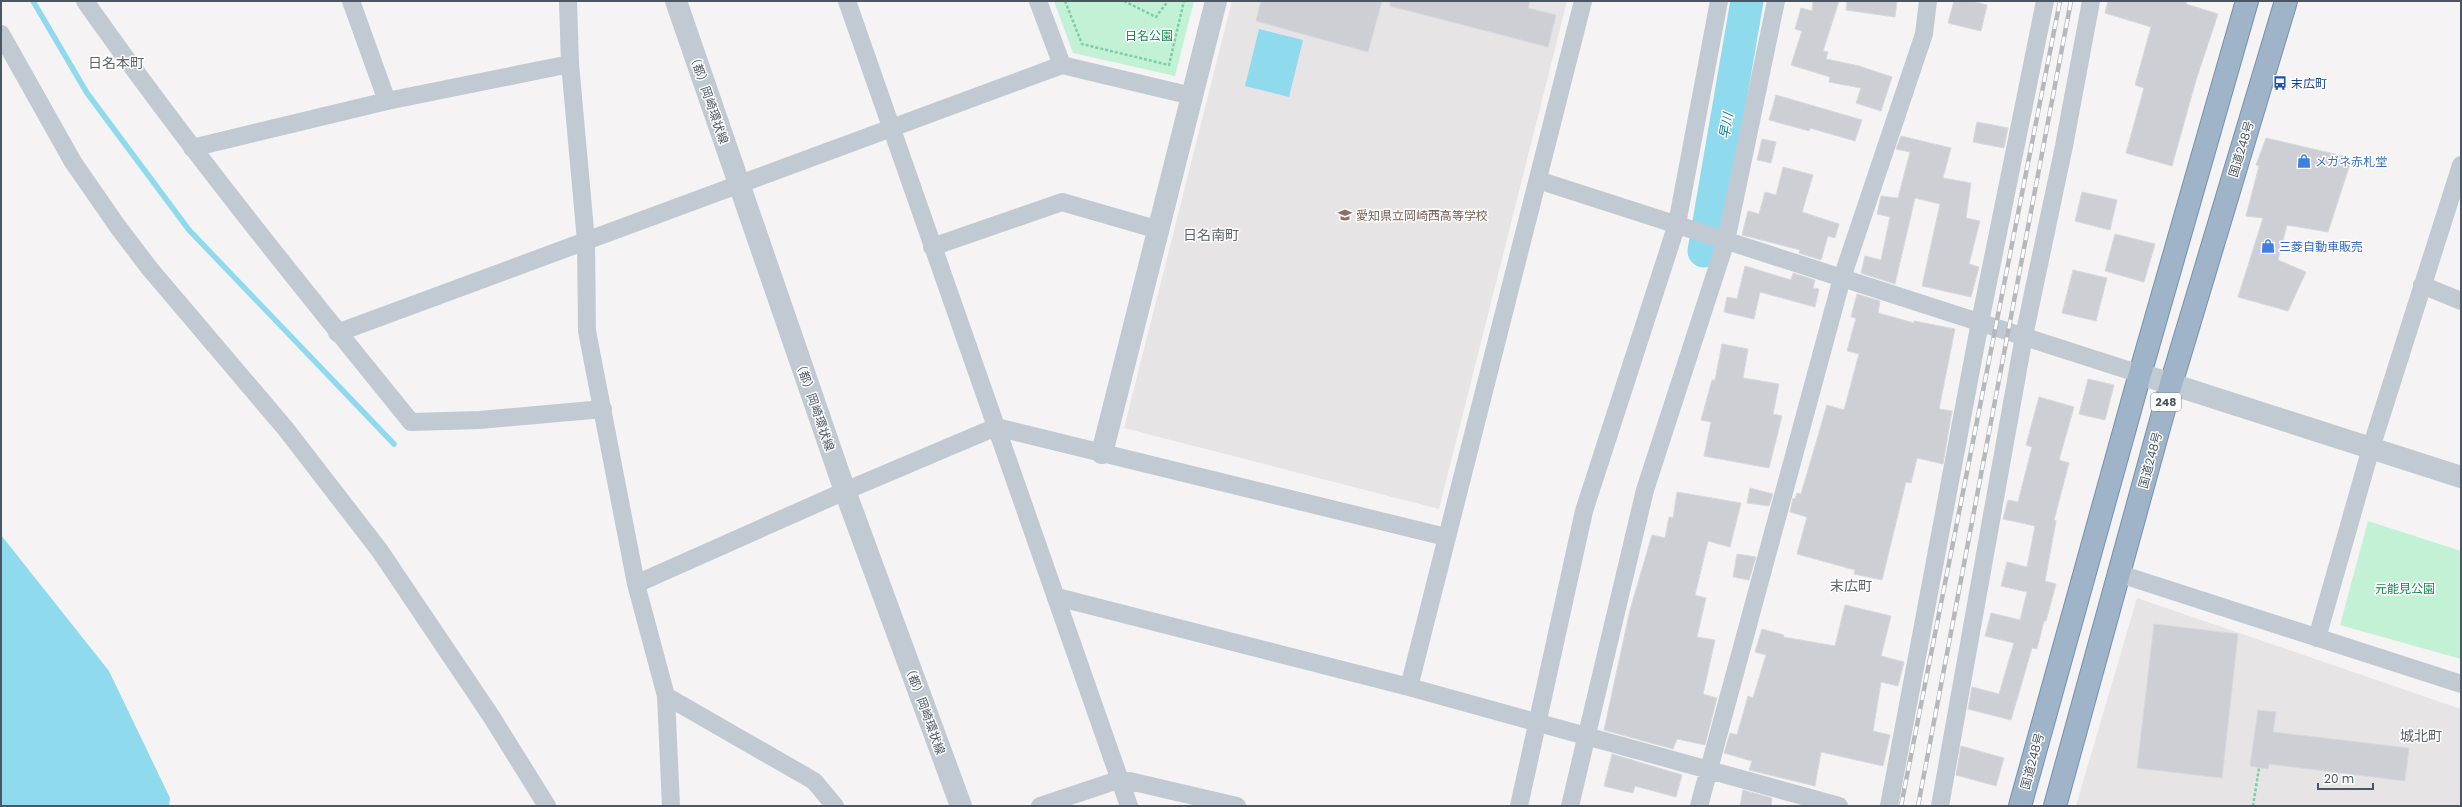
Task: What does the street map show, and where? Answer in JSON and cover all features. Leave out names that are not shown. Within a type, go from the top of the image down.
[{"type":"highway","name":"国道248号","points":[[2020,806],[2140,374],[2247,1]]},
{"type":"highway","name":"国道248号","points":[[2055,806],[2171,384],[2286,1]]},
{"type":"street","points":[[85,1],[192,148],[337,333],[411,422],[480,420],[603,409]]},
{"type":"street","points":[[352,1],[387,101]]},
{"type":"street","points":[[568,1],[570,64],[586,241],[588,331],[636,584],[666,696],[671,806]]},
{"type":"street","name":"（都）岡崎環状線","points":[[676,1],[845,491],[961,806]]},
{"type":"street","points":[[847,1],[932,247],[1121,779],[1129,806]]},
{"type":"street","points":[[1038,1],[1062,65]]},
{"type":"street","points":[[1102,453],[1216,1]]},
{"type":"street","points":[[1409,687],[1446,536],[1583,1]]},
{"type":"street","points":[[1519,806],[1584,511],[1677,224],[1719,1]]},
{"type":"street","points":[[1570,806],[1645,490],[1726,240],[1776,1]]},
{"type":"street","points":[[1699,806],[1765,567],[1842,278],[1924,34],[1928,1]]},
{"type":"street","points":[[1889,806],[1980,322],[2045,1]]},
{"type":"street","points":[[1940,806],[2024,336],[2064,146],[2091,1]]},
{"type":"street","points":[[1,34],[73,162],[118,227],[150,269],[285,428],[380,551],[491,716],[547,806]]},
{"type":"street","points":[[192,148],[387,101],[570,64]]},
{"type":"street","points":[[337,333],[1062,65],[1192,96]]},
{"type":"street","points":[[2317,638],[2371,448],[2461,165]]},
{"type":"street","points":[[1538,180],[2461,477]]},
{"type":"street","points":[[932,247],[1062,202],[1159,230]]},
{"type":"street","points":[[2422,285],[2461,300]]},
{"type":"street","points":[[636,584],[845,491],[996,427],[1446,536]]},
{"type":"street","points":[[2120,574],[2461,684]]},
{"type":"street","points":[[1057,597],[1409,687],[1839,806]]},
{"type":"street","points":[[666,696],[814,781],[835,806]]},
{"type":"street","points":[[1040,806],[1121,779],[1237,806]]},
{"type":"path","points":[[1065,1],[1082,44],[1169,65],[1184,1]]},
{"type":"path","points":[[1124,1],[1156,17],[1168,1]]},
{"type":"path","points":[[2253,806],[2259,768]]},
{"type":"shaded area","name":"愛知県立岡崎西高等学校","points":[[1232,1],[1567,1],[1439,509],[1124,428]]},
{"type":"shaded area","points":[[2137,598],[2461,709],[2461,806],[2076,806]]},
{"type":"green space","name":"日名公園","points":[[1054,1],[1194,1],[1175,76],[1073,53]]},
{"type":"green space","name":"元能見公園","points":[[2368,521],[2461,551],[2461,659],[2340,625]]},
{"type":"water","points":[[1259,29],[1303,40],[1289,97],[1245,86]]},
{"type":"water","points":[[1,535],[109,671],[170,798],[169,806],[1,806]]},
{"type":"building","points":[[1261,1],[1382,1],[1368,52],[1256,21]]},
{"type":"building","points":[[1390,1],[1530,1],[1528,8],[1556,15],[1548,47],[1390,6]]},
{"type":"building","points":[[1813,1],[1839,1],[1823,51],[1828,52],[1826,59],[1859,66],[1892,77],[1881,111],[1856,103],[1861,88],[1829,82],[1830,77],[1791,65],[1802,31],[1795,29],[1801,8],[1812,11]]},
{"type":"building","points":[[1847,1],[1897,1],[1895,17],[1846,10]]},
{"type":"building","points":[[1954,1],[1972,1],[1987,5],[1981,31],[1948,23]]},
{"type":"building","points":[[2108,1],[2187,1],[2186,4],[2218,14],[2196,80],[2172,166],[2126,153],[2144,88],[2135,85],[2151,27],[2105,13]]},
{"type":"building","points":[[1776,95],[1862,120],[1855,141],[1810,128],[1809,131],[1769,120]]},
{"type":"building","points":[[1977,122],[2008,128],[2004,148],[1973,142]]},
{"type":"building","points":[[1901,136],[1951,148],[1943,178],[1971,183],[1966,218],[1980,221],[1969,264],[1979,267],[1971,297],[1922,286],[1940,204],[1915,198],[1895,284],[1861,273],[1865,256],[1881,260],[1890,217],[1877,214],[1881,196],[1898,198],[1910,152],[1896,149]]},
{"type":"building","name":"三菱自動車販売","points":[[2266,138],[2352,158],[2328,232],[2287,225],[2278,260],[2306,272],[2288,311],[2238,297],[2263,218],[2246,216],[2259,166],[2256,165]]},
{"type":"building","points":[[1762,139],[1776,142],[1771,163],[1757,160]]},
{"type":"building","points":[[1783,167],[1813,175],[1802,212],[1839,224],[1835,238],[1828,236],[1821,260],[1799,253],[1800,250],[1742,235],[1748,211],[1759,214],[1765,192],[1776,195]]},
{"type":"building","points":[[2082,192],[2117,200],[2110,230],[2075,221]]},
{"type":"building","points":[[2115,234],[2155,244],[2144,282],[2105,271]]},
{"type":"building","points":[[1745,266],[1791,280],[1793,273],[1815,280],[1813,288],[1819,289],[1815,307],[1760,292],[1754,319],[1724,312],[1727,297],[1737,299]]},
{"type":"building","points":[[2073,270],[2107,278],[2096,321],[2062,313]]},
{"type":"building","points":[[1857,294],[1880,301],[1878,313],[1914,323],[1914,321],[1955,329],[1939,409],[1952,411],[1943,464],[1917,458],[1911,483],[1906,482],[1882,580],[1854,574],[1855,570],[1797,554],[1807,517],[1790,512],[1793,498],[1795,499],[1797,493],[1801,494],[1827,405],[1844,410],[1859,354],[1847,351],[1856,318],[1851,317]]},
{"type":"building","points":[[1722,344],[1748,349],[1743,378],[1779,384],[1773,414],[1782,416],[1769,468],[1704,456],[1711,422],[1701,420],[1712,380],[1715,380]]},
{"type":"building","points":[[2088,379],[2114,385],[2105,420],[2079,414]]},
{"type":"building","points":[[2039,397],[2074,407],[2059,460],[2069,463],[2054,520],[2056,521],[2045,581],[2056,584],[2037,649],[2032,648],[2011,720],[1968,709],[1972,687],[1999,694],[2014,643],[1985,636],[1991,613],[2020,620],[2027,592],[2001,586],[2007,562],[2027,567],[2035,526],[2003,519],[2008,500],[2018,502],[2032,447],[2026,445]]},
{"type":"building","points":[[1750,488],[1773,494],[1769,506],[1747,503]]},
{"type":"building","points":[[1677,492],[1741,503],[1730,547],[1708,541],[1695,595],[1706,598],[1697,637],[1715,640],[1703,694],[1717,698],[1705,745],[1677,739],[1673,749],[1604,730],[1630,610],[1652,535],[1665,538],[1669,517],[1673,518]]},
{"type":"building","points":[[1737,554],[1756,557],[1749,580],[1733,577]]},
{"type":"building","points":[[1845,605],[1891,616],[1881,656],[1904,662],[1898,686],[1881,682],[1873,731],[1890,735],[1883,766],[1821,752],[1815,786],[1749,770],[1752,761],[1724,753],[1730,733],[1737,735],[1748,696],[1753,698],[1766,655],[1755,652],[1762,629],[1784,635],[1783,637],[1835,646]]},
{"type":"building","points":[[2154,624],[2238,634],[2222,778],[2137,768]]},
{"type":"building","points":[[2258,710],[2276,712],[2273,732],[2409,748],[2405,781],[2269,764],[2268,769],[2250,766]]},
{"type":"building","points":[[1961,746],[2004,758],[1996,786],[1956,775]]},
{"type":"building","points":[[1612,754],[1682,775],[1676,797],[1635,786],[1633,793],[1604,786]]},
{"type":"building","points":[[1743,790],[1772,798],[1771,806],[1740,806]]},
{"type":"waterway","points":[[33,1],[87,93],[189,230],[394,444]]},
{"type":"waterway","name":"早川","points":[[1704,251],[1747,1]]},
{"type":"railway","points":[[1901,806],[2060,1]]},
{"type":"railway","points":[[1918,806],[2071,1]]},
{"type":"place","name":"末広町","points":[[2280,83]]},
{"type":"place","name":"メガネ赤札堂","points":[[2304,161]]},
{"type":"place","name":"愛知県立岡崎西高等学校","points":[[1345,215]]},
{"type":"place","name":"三菱自動車販売","points":[[2268,246]]},
{"type":"district","name":"日名本町","points":[[116,63]]},
{"type":"district","name":"日名南町","points":[[1211,235]]},
{"type":"district","name":"末広町","points":[[1851,586]]},
{"type":"district","name":"城北町","points":[[2421,736]]}]
